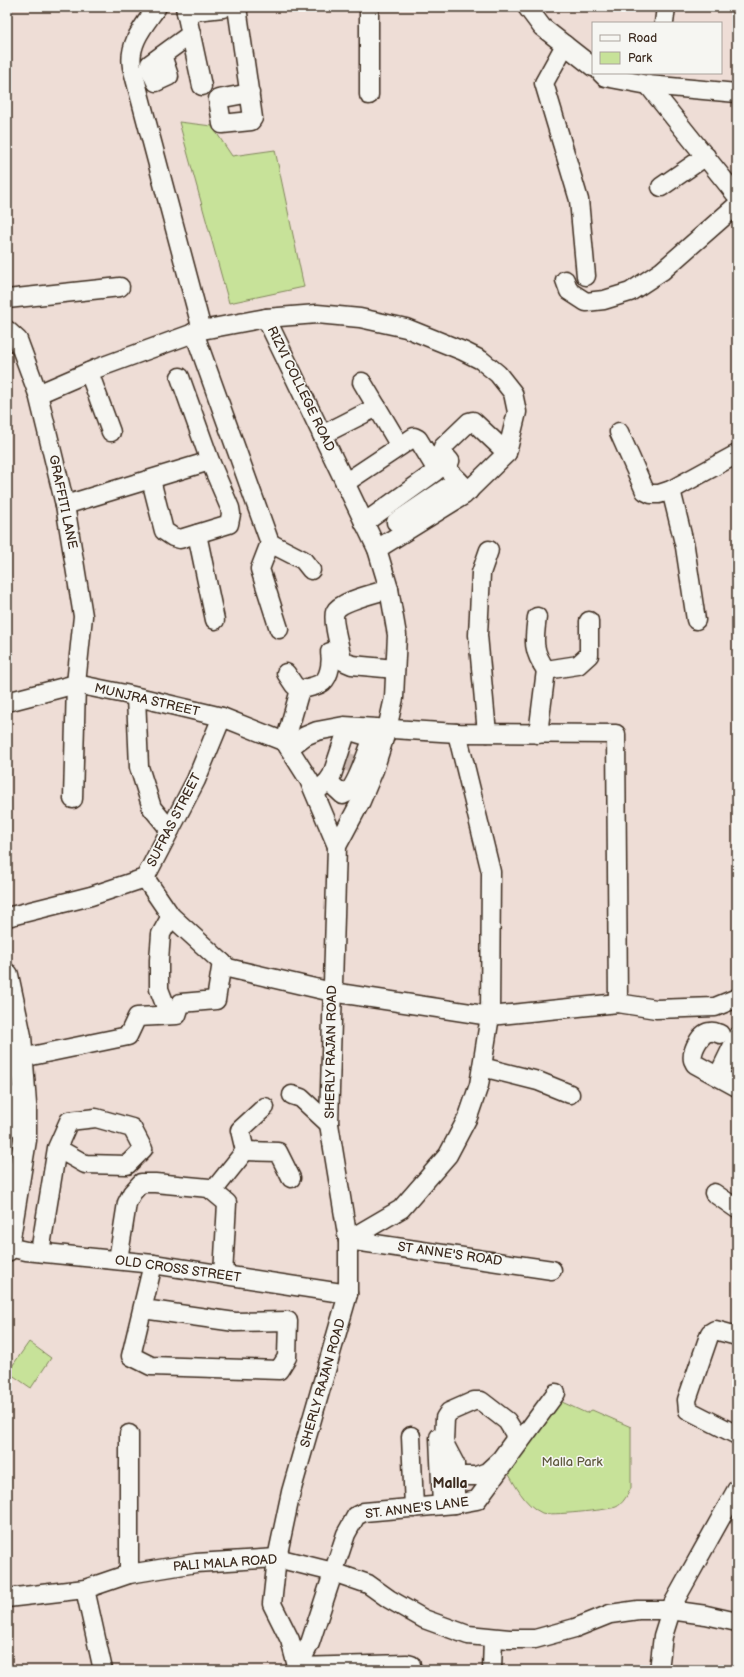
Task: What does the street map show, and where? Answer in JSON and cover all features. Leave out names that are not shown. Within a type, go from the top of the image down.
[{"type":"main road","points":[[7,975],[20,1036],[15,1060],[25,1104],[25,1140],[7,1249]]},
{"type":"main road","points":[[7,1096],[7,1126]]},
{"type":"street","points":[[157,7],[132,46],[130,57],[132,68],[198,331],[270,542],[260,569],[279,629]]},
{"type":"street","points":[[369,7],[369,95]]},
{"type":"street","points":[[527,7],[542,27],[592,66]]},
{"type":"street","points":[[664,22],[666,7]]},
{"type":"street","points":[[202,86],[195,36],[189,10],[230,8],[250,93]]},
{"type":"street","points":[[162,55],[195,36]]},
{"type":"street","points":[[565,45],[544,83],[579,200],[586,276]]},
{"type":"street","points":[[603,74],[606,76],[650,79],[737,93]]},
{"type":"street","points":[[650,79],[737,196]]},
{"type":"street","points":[[661,187],[706,156]]},
{"type":"street","points":[[565,280],[569,291],[586,302],[604,300],[630,292],[662,270],[737,205]]},
{"type":"street","points":[[7,299],[120,287]]},
{"type":"street","points":[[266,318],[317,314],[360,318],[406,328],[463,351],[481,360],[498,374],[513,393],[517,412],[503,450],[463,485],[377,549]]},
{"type":"street","name":"RIZVI COLLEGE ROAD","points":[[38,394],[89,372],[198,331],[266,318],[377,549]]},
{"type":"street","name":"GRAFFITI LANE","points":[[7,330],[18,340],[38,394],[65,505],[83,616],[76,684],[73,798]]},
{"type":"street","points":[[89,372],[111,432]]},
{"type":"street","points":[[151,480],[164,531],[173,537],[180,539],[229,524],[232,514],[210,461],[180,377]]},
{"type":"street","points":[[362,382],[400,446]]},
{"type":"street","points":[[322,435],[377,407]]},
{"type":"street","points":[[463,485],[446,468],[450,461],[442,448],[469,422],[473,421],[476,423],[503,450]]},
{"type":"street","points":[[619,432],[645,491],[651,494],[659,494],[671,490],[737,454]]},
{"type":"street","points":[[345,483],[412,438],[416,438],[436,469],[364,523]]},
{"type":"street","points":[[65,505],[210,461]]},
{"type":"street","points":[[396,522],[463,485]]},
{"type":"street","points":[[671,490],[685,547],[696,620]]},
{"type":"street","points":[[197,534],[215,620]]},
{"type":"street","points":[[270,542],[303,560],[311,570]]},
{"type":"street","name":"SHERLY RAJAN ROAD","points":[[298,1668],[290,1640],[272,1604],[277,1558],[291,1492],[348,1294],[348,1240],[329,1124],[337,846],[365,767],[381,736],[394,698],[397,635],[389,589],[377,549]]},
{"type":"street","points":[[487,733],[478,635],[481,573],[489,550]]},
{"type":"street","points":[[389,589],[347,602],[337,609],[334,616],[342,658],[345,662],[352,665],[395,669]]},
{"type":"street","points":[[537,617],[534,644],[538,659],[546,670],[538,734]]},
{"type":"street","points":[[546,670],[578,665],[589,656],[589,621]]},
{"type":"street","points":[[300,690],[326,681],[331,662],[330,652]]},
{"type":"street","points":[[286,673],[294,685],[300,690]]},
{"type":"street","name":"MUNJRA STREET","points":[[7,702],[76,684],[222,717],[292,740]]},
{"type":"street","points":[[300,690],[292,740],[319,781],[337,846]]},
{"type":"street","points":[[136,697],[139,767],[152,808],[170,830]]},
{"type":"street","name":"SUFRAS STREET","points":[[7,917],[91,896],[145,878],[196,780],[222,717]]},
{"type":"street","points":[[292,740],[317,731],[344,726],[381,736]]},
{"type":"street","points":[[319,781],[332,775],[336,757],[348,732],[381,736],[456,733],[616,734],[618,1003]]},
{"type":"street","points":[[348,1240],[401,1209],[448,1155],[468,1117],[480,1084],[490,1016],[491,872],[456,733]]},
{"type":"street","points":[[292,740],[324,739],[328,742],[336,757]]},
{"type":"street","points":[[319,781],[340,794],[354,797]]},
{"type":"street","points":[[145,878],[171,916],[228,968],[332,992],[490,1016],[618,1003],[656,1009],[715,1007],[737,998]]},
{"type":"street","points":[[169,1015],[159,989],[159,960],[161,934],[171,916]]},
{"type":"street","points":[[15,1060],[128,1036],[137,1017],[177,1015],[181,1003],[216,1000],[222,962]]},
{"type":"street","points":[[718,1076],[731,1035],[709,1031],[694,1047],[692,1056],[695,1064],[736,1086]]},
{"type":"street","points":[[482,1067],[538,1081],[570,1094]]},
{"type":"street","points":[[292,1095],[301,1098],[329,1124]]},
{"type":"street","points":[[245,1151],[240,1130],[265,1107]]},
{"type":"street","points":[[40,1252],[57,1148]]},
{"type":"street","points":[[245,1151],[278,1152],[291,1178]]},
{"type":"street","points":[[213,1191],[245,1151]]},
{"type":"street","points":[[118,1260],[127,1203],[132,1193],[141,1183],[209,1188],[226,1203],[223,1275]]},
{"type":"street","points":[[714,1193],[737,1210]]},
{"type":"street","name":"ST ANNE'S ROAD","points":[[348,1240],[441,1252],[552,1270]]},
{"type":"street","name":"OLD CROSS STREET","points":[[7,1249],[153,1264],[348,1294]]},
{"type":"street","points":[[143,1309],[235,1322],[288,1321],[287,1357],[279,1370],[151,1366],[131,1356],[153,1264]]},
{"type":"street","points":[[735,1432],[688,1410],[687,1400],[710,1333],[715,1330],[737,1336]]},
{"type":"street","name":"ST. ANNE'S LANE","points":[[333,1572],[346,1534],[356,1516],[364,1512],[414,1508],[446,1499],[477,1500],[556,1393]]},
{"type":"street","points":[[446,1499],[456,1476],[455,1464],[444,1443],[445,1418],[448,1412],[474,1401],[481,1401],[507,1421],[515,1434],[514,1441],[501,1459],[487,1472],[476,1476],[456,1476]]},
{"type":"street","points":[[129,1434],[130,1574]]},
{"type":"street","points":[[439,1434],[446,1499]]},
{"type":"street","points":[[411,1436],[414,1508]]},
{"type":"street","points":[[413,1488],[446,1499]]},
{"type":"street","points":[[659,1670],[663,1636],[670,1610],[737,1488]]},
{"type":"street","name":"PALI MALA ROAD","points":[[7,1598],[85,1589],[130,1574],[196,1562],[277,1558],[333,1572],[368,1584],[410,1612],[439,1626],[468,1635],[493,1638],[535,1638],[575,1628],[610,1614],[622,1611],[638,1610],[670,1610],[706,1615],[737,1622]]},
{"type":"street","points":[[333,1572],[310,1643],[298,1668],[407,1664],[411,1665],[412,1670]]},
{"type":"street","points":[[85,1589],[103,1670]]},
{"type":"street","points":[[492,1670],[493,1638]]},
{"type":"green space","points":[[179,122],[212,126],[232,156],[275,150],[304,287],[229,303]]},
{"type":"green space","points":[[29,1342],[51,1358],[31,1388],[8,1372]]},
{"type":"green space","name":"Malla Park","points":[[553,1402],[562,1402],[586,1413],[592,1410],[631,1427],[631,1488],[619,1506],[578,1512],[547,1514],[542,1513],[530,1505],[516,1487],[505,1468]]},
{"type":"tunnel","points":[[340,759],[359,766]]},
{"type":"district","name":"Malla","points":[[450,1483]]}]
